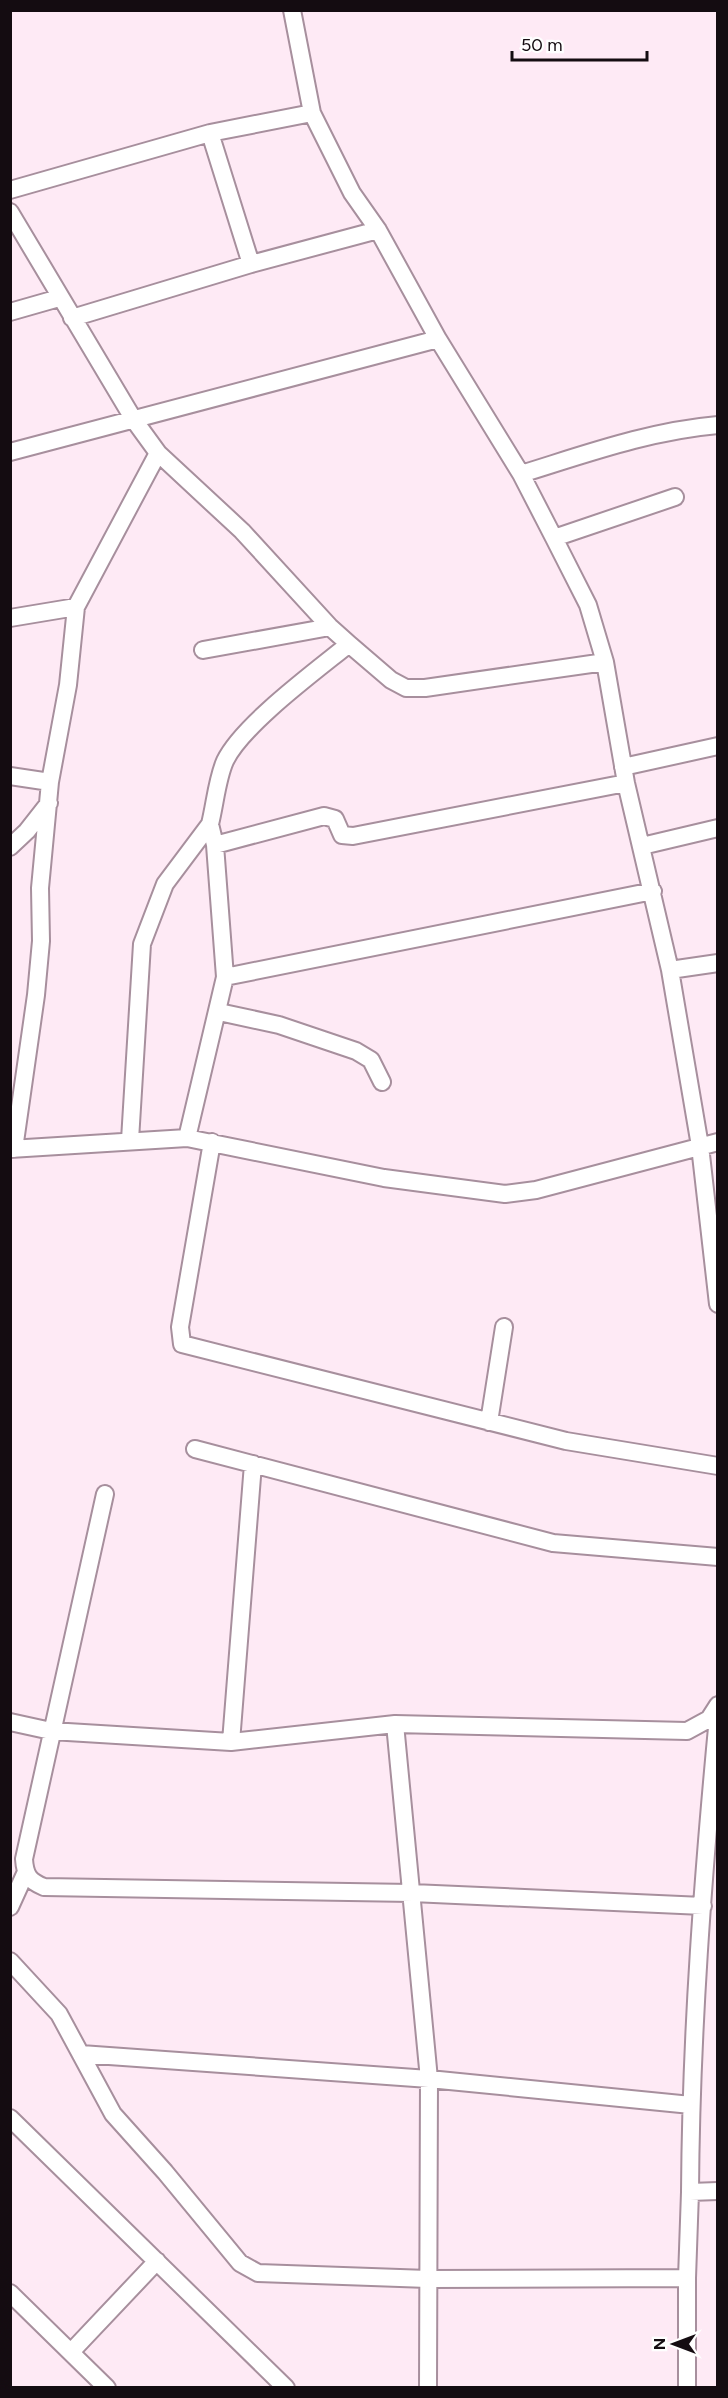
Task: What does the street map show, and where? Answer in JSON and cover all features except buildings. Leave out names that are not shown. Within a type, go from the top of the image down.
[{"type":"street","points":[[292,10],[312,113],[352,193],[378,230],[438,339],[521,474],[588,605],[605,662],[624,775],[670,970],[700,1146],[717,1284],[717,1304]]},
{"type":"street","points":[[10,190],[210,133],[312,113]]},
{"type":"street","points":[[210,133],[251,264]]},
{"type":"street","points":[[10,212],[59,298],[134,420],[158,453],[242,531],[330,627],[391,680],[406,688],[424,688],[605,662]]},
{"type":"street","points":[[72,318],[251,264],[378,230]]},
{"type":"street","points":[[10,312],[59,298]]},
{"type":"street","points":[[10,452],[438,339]]},
{"type":"street","points":[[521,474],[637,438],[684,428],[717,425]]},
{"type":"street","points":[[158,453],[76,607],[68,685],[50,782],[40,888],[41,942],[36,995],[12,1149],[187,1138],[384,1178],[505,1194],[536,1190],[717,1142]]},
{"type":"street","points":[[554,538],[675,497]]},
{"type":"street","points":[[10,618],[76,607]]},
{"type":"street","points":[[203,650],[330,627]]},
{"type":"street","points":[[130,1140],[142,944],[165,884],[210,824],[225,762],[234,746],[290,691],[349,644]]},
{"type":"street","points":[[215,845],[324,816],[334,819],[346,837],[624,775],[717,746]]},
{"type":"street","points":[[10,776],[50,782]]},
{"type":"street","points":[[10,847],[27,831],[49,802]]},
{"type":"street","points":[[187,1138],[219,1012],[225,977],[215,845],[210,824]]},
{"type":"street","points":[[642,846],[717,828]]},
{"type":"street","points":[[225,977],[653,891]]},
{"type":"street","points":[[670,970],[717,963]]},
{"type":"street","points":[[219,1012],[279,1025],[356,1051],[371,1060],[382,1082]]},
{"type":"street","points":[[212,1142],[184,1299],[180,1327],[182,1344],[566,1441],[717,1466]]},
{"type":"street","points":[[489,1422],[504,1327]]},
{"type":"street","points":[[195,1449],[553,1543],[717,1557]]},
{"type":"street","points":[[231,1742],[253,1464]]},
{"type":"street","points":[[10,1907],[25,1874],[24,1859],[105,1494]]},
{"type":"street","points":[[10,1722],[51,1731],[231,1742],[395,1724],[687,1731],[709,1719],[717,1705]]},
{"type":"street","points":[[687,2388],[691,2105],[703,1906],[712,1848],[717,1717]]},
{"type":"street","points":[[395,1724],[429,2079],[428,2388]]},
{"type":"street","points":[[25,1874],[32,1882],[44,1887],[412,1893],[703,1906]]},
{"type":"street","points":[[10,1961],[59,2014],[113,2114],[165,2172],[240,2263],[258,2273],[428,2279],[687,2278]]},
{"type":"street","points":[[81,2054],[429,2079],[691,2105]]},
{"type":"street","points":[[10,2118],[286,2388]]},
{"type":"street","points":[[690,2192],[717,2191]]},
{"type":"street","points":[[71,2352],[158,2261]]},
{"type":"street","points":[[10,2293],[107,2388]]}]
